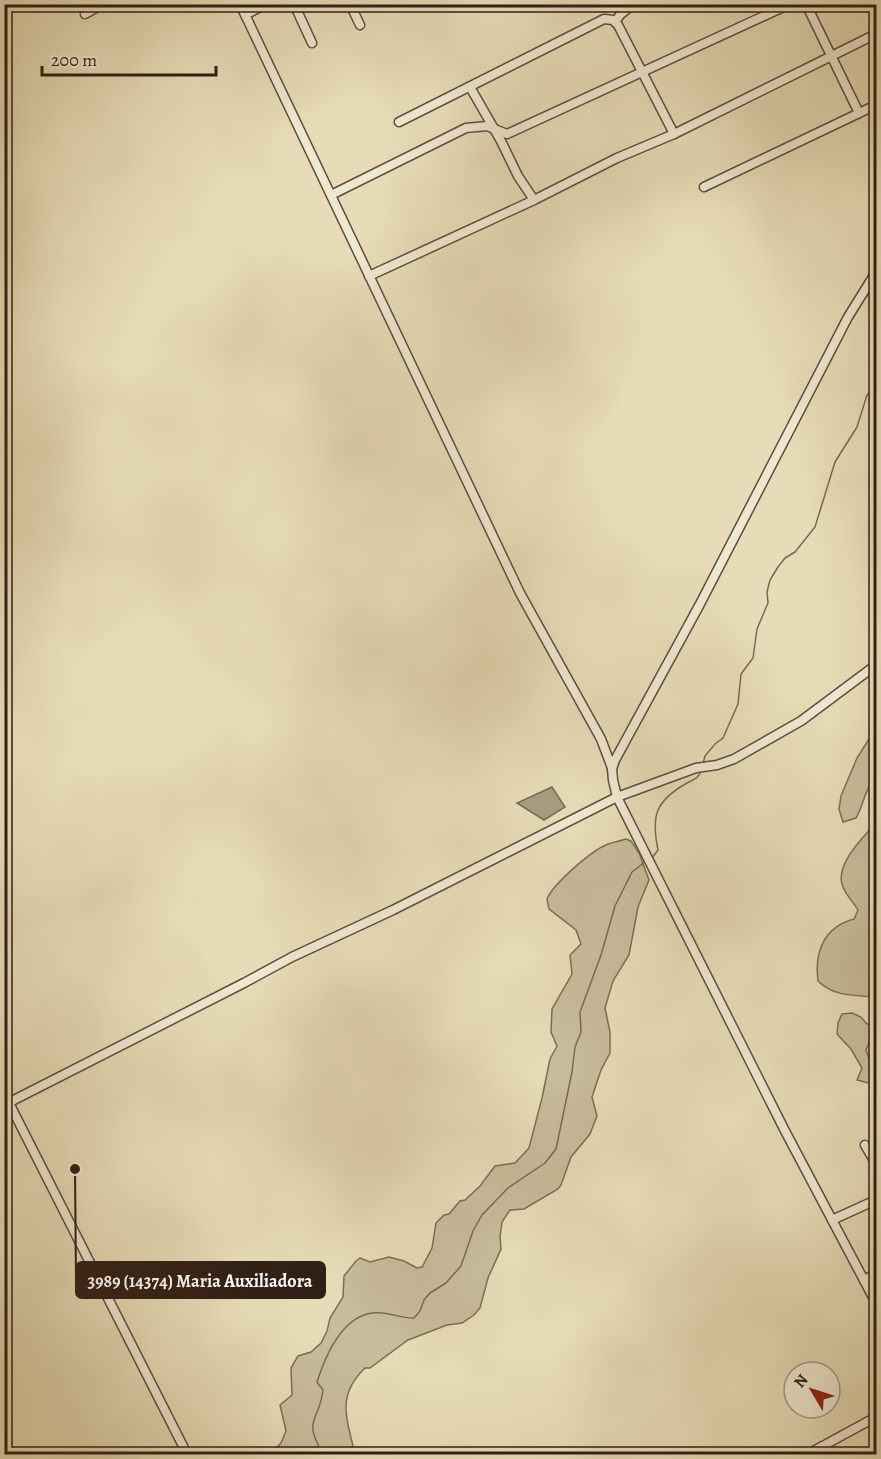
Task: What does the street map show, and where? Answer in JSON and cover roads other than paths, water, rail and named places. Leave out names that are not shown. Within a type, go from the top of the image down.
[{"type":"street","points":[[240,4],[520,594],[601,739],[612,769],[618,797],[648,860],[784,1129],[876,1303]]},
{"type":"street","points":[[245,15],[266,4]]},
{"type":"street","points":[[294,4],[312,43]]},
{"type":"street","points":[[350,4],[360,25]]},
{"type":"street","points":[[615,22],[633,4]]},
{"type":"street","points":[[331,195],[466,128],[487,126],[507,134],[790,4]]},
{"type":"street","points":[[806,4],[859,113]]},
{"type":"street","points":[[85,14],[98,6]]},
{"type":"street","points":[[399,122],[604,20],[613,20],[675,134]]},
{"type":"street","points":[[369,276],[534,200],[617,158],[675,134],[876,34]]},
{"type":"street","points":[[470,87],[518,176],[534,200]]},
{"type":"street","points":[[704,187],[876,105]]},
{"type":"street","points":[[612,769],[848,316],[876,272]]},
{"type":"street","points":[[7,1104],[292,957],[393,910],[618,797],[696,768],[708,768],[734,759],[801,721],[876,665]]},
{"type":"street","points":[[4,1093],[7,1104],[187,1455]]},
{"type":"street","points":[[865,1144],[876,1164]]},
{"type":"street","points":[[832,1220],[876,1200]]},
{"type":"street","points":[[864,1280],[876,1274]]},
{"type":"street","points":[[808,1455],[876,1417]]},
{"type":"waterway","points":[[703,764],[705,756],[723,738],[738,704],[741,674],[753,658],[757,629],[768,603],[767,592],[770,580],[785,558],[795,552],[815,527],[835,462],[857,427],[867,395],[876,386]]},
{"type":"waterway","points":[[652,858],[658,850],[655,828],[658,810],[668,796],[697,777],[701,771]]},
{"type":"waterway","points":[[323,1454],[313,1427],[323,1390],[317,1382],[326,1359],[339,1336],[358,1318],[369,1314],[382,1313],[414,1318],[430,1293],[446,1283],[461,1266],[473,1231],[482,1215],[508,1188],[545,1163],[556,1149],[575,1047],[581,1032],[580,1012],[601,955],[615,906],[632,872],[645,862]]},
{"type":"place","name":"3989 (14374) Maria Auxiliadora","points":[[75,1169]]}]
